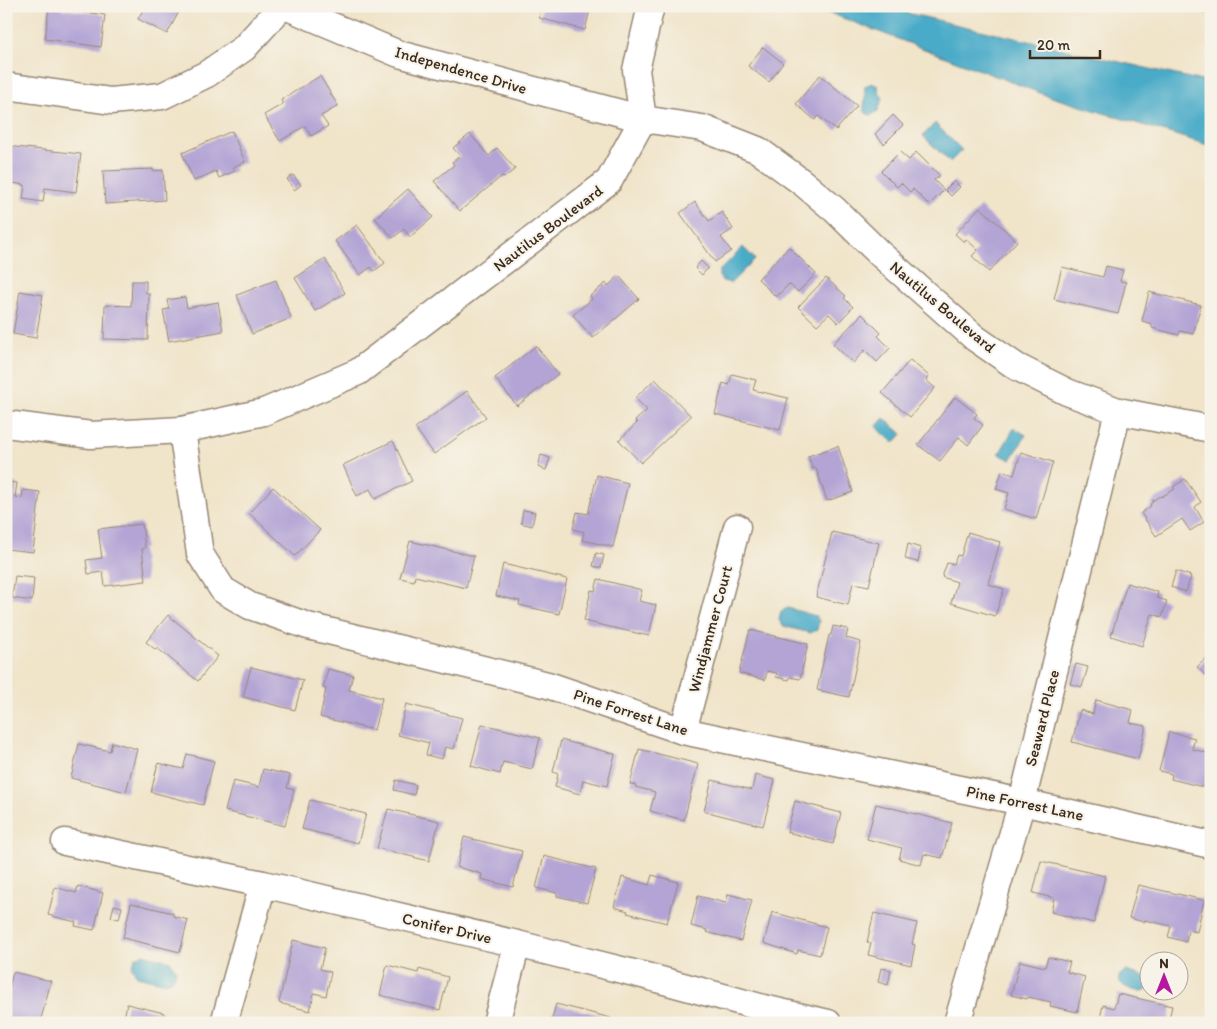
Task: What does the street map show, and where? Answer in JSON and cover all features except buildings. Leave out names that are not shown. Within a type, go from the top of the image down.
[{"type":"street","points":[[6,86],[111,101],[162,96],[207,74],[244,48],[284,6]]},
{"type":"street","name":"Independence Drive","points":[[284,6],[399,54],[643,119]]},
{"type":"street","points":[[643,119],[636,70],[651,6]]},
{"type":"street","name":"Nautilus Boulevard","points":[[6,424],[91,435],[182,430],[264,412],[358,372],[609,181],[643,119],[702,128],[758,150],[803,183],[835,210],[879,253],[975,338],[1017,367],[1067,392],[1118,411],[1211,429]]},
{"type":"street","name":"Seaward Place","points":[[957,1023],[1022,802],[1118,411]]},
{"type":"street","name":"Pine Forrest Lane","points":[[182,430],[200,554],[223,590],[250,606],[308,626],[548,685],[683,731],[1022,802],[1211,845]]},
{"type":"street","name":"Windjammer Court","points":[[683,731],[737,528]]},
{"type":"street","name":"Conifer Drive","points":[[65,842],[264,884],[646,976],[765,1016],[828,1023]]},
{"type":"street","points":[[224,1023],[264,884]]},
{"type":"street","points":[[496,1023],[517,944]]},
{"type":"water","points":[[811,6],[876,6],[1211,83],[1211,146],[1048,96]]},
{"type":"water","points":[[872,83],[878,86],[879,93],[883,98],[878,111],[872,115],[865,112],[864,107],[865,86]]},
{"type":"water","points":[[935,123],[962,150],[950,162],[923,136]]},
{"type":"water","points":[[743,247],[755,259],[731,283],[722,281],[719,271]]},
{"type":"water","points":[[884,418],[902,434],[894,443],[876,427]]},
{"type":"water","points":[[1014,428],[1026,435],[1011,460],[999,454]]},
{"type":"water","points":[[1211,586],[1211,614],[1206,614],[1204,599],[1206,592]]},
{"type":"water","points":[[788,608],[816,616],[819,621],[817,630],[810,633],[783,626],[779,620],[781,611]]},
{"type":"water","points":[[143,954],[170,961],[176,970],[174,978],[166,983],[137,976],[132,967],[135,958]]},
{"type":"water","points":[[1126,971],[1140,975],[1140,991],[1130,989],[1123,985],[1119,981],[1120,976]]}]
